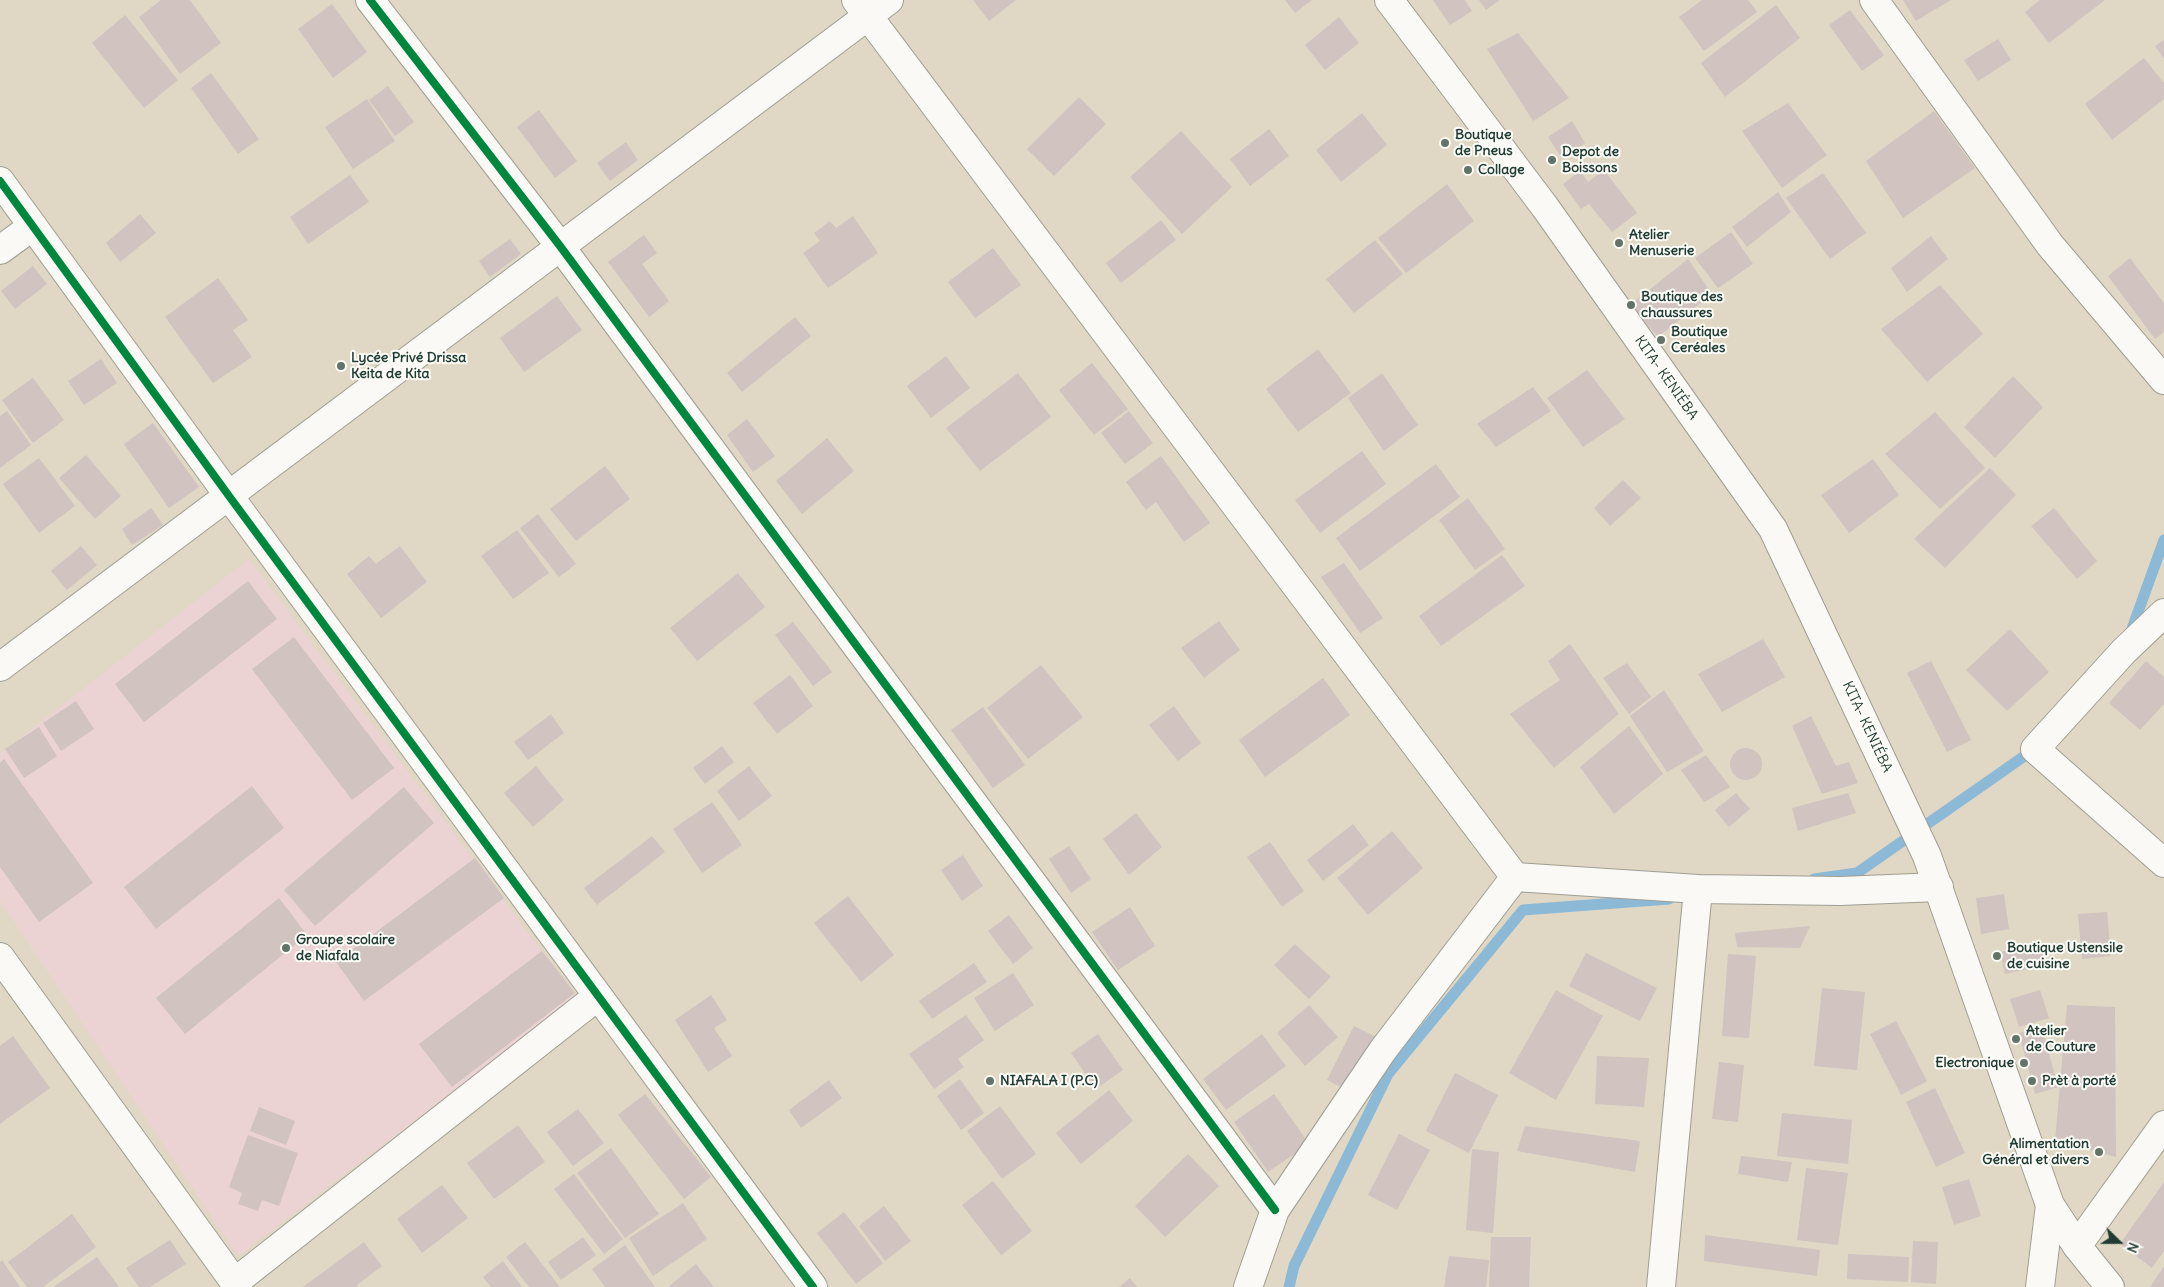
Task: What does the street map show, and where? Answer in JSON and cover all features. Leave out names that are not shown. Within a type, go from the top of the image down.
[{"type":"street","points":[[370,0],[560,246],[1275,1210]]},
{"type":"street","name":"KITA- KENIÉBA","points":[[1389,0],[1545,207],[1773,529],[1927,856],[1939,887]]},
{"type":"street","points":[[1874,0],[2050,245],[2164,380]]},
{"type":"street","points":[[0,667],[560,246],[871,5],[1515,877],[1698,889],[1840,891],[1939,887],[2050,1205],[2077,1246],[2110,1287]]},
{"type":"street","points":[[0,181],[229,496],[813,1287]]},
{"type":"street","points":[[0,250],[33,226]]},
{"type":"street","points":[[2164,613],[2124,651],[2035,748],[2164,863]]},
{"type":"street","points":[[1248,1287],[1275,1210],[1383,1050],[1515,877]]},
{"type":"street","points":[[1661,1287],[1698,889]]},
{"type":"street","points":[[0,957],[236,1285],[598,996]]},
{"type":"street","points":[[2077,1246],[2164,1125]]},
{"type":"street","points":[[2040,1287],[2050,1205]]},
{"type":"shaded area","name":"Groupe scolaire de Niafala","points":[[249,559],[576,997],[238,1256],[0,900],[0,754]]},
{"type":"building","points":[[161,0],[190,0],[221,43],[180,74],[139,17]]},
{"type":"building","points":[[973,0],[1016,0],[989,21]]},
{"type":"building","points":[[1285,0],[1312,0],[1295,13]]},
{"type":"building","points":[[1433,0],[1465,0],[1472,11],[1450,25]]},
{"type":"building","points":[[1479,0],[1500,0],[1486,10]]},
{"type":"building","points":[[1702,0],[1748,0],[1757,12],[1704,51],[1679,17]]},
{"type":"building","points":[[1903,0],[1951,0],[1916,21]]},
{"type":"building","points":[[2040,0],[2105,0],[2049,43],[2025,12]]},
{"type":"building","points":[[332,4],[367,52],[333,78],[298,29]]},
{"type":"building","points":[[1776,5],[1800,38],[1725,97],[1701,63]]},
{"type":"building","points":[[1850,10],[1884,55],[1862,71],[1829,25]]},
{"type":"building","points":[[125,15],[178,80],[144,108],[92,43]]},
{"type":"building","points":[[1339,17],[1359,43],[1325,70],[1305,45]]},
{"type":"building","points":[[1518,33],[1569,98],[1533,121],[1487,49]]},
{"type":"building","points":[[1998,39],[2011,60],[1978,81],[1964,60]]},
{"type":"building","points":[[2164,40],[2164,59],[2155,46]]},
{"type":"building","points":[[2144,58],[2164,83],[2164,99],[2112,140],[2085,104]]},
{"type":"building","points":[[211,73],[259,139],[238,154],[191,88]]},
{"type":"building","points":[[388,86],[414,122],[395,136],[369,100]]},
{"type":"building","points":[[1079,97],[1106,124],[1054,176],[1027,149]]},
{"type":"building","points":[[367,99],[395,141],[353,169],[325,127]]},
{"type":"building","points":[[1788,103],[1827,155],[1782,188],[1742,131]]},
{"type":"building","points":[[539,110],[577,161],[555,178],[517,127]]},
{"type":"building","points":[[1934,111],[1975,168],[1903,218],[1866,161]]},
{"type":"building","points":[[1362,113],[1387,145],[1341,182],[1316,150]]},
{"type":"building","points":[[1572,121],[1585,143],[1562,158],[1548,137]]},
{"type":"building","points":[[1269,129],[1289,156],[1250,186],[1230,159]]},
{"type":"building","points":[[1181,131],[1232,187],[1182,234],[1130,177]]},
{"type":"building","points":[[626,142],[638,160],[610,181],[597,163]]},
{"type":"building","points":[[1604,170],[1637,213],[1612,232],[1589,204],[1581,209],[1563,184],[1580,171],[1588,182]]},
{"type":"building","points":[[1823,173],[1866,233],[1830,259],[1786,198]]},
{"type":"building","points":[[350,175],[369,202],[308,244],[290,217]]},
{"type":"building","points":[[1447,184],[1474,221],[1406,273],[1378,238]]},
{"type":"building","points":[[1778,192],[1791,212],[1747,247],[1732,227]]},
{"type":"building","points":[[140,214],[156,233],[120,262],[106,243]]},
{"type":"building","points":[[853,216],[878,253],[828,288],[803,253],[820,241],[814,233],[830,221],[836,228]]},
{"type":"building","points":[[1161,220],[1176,240],[1121,283],[1106,263]]},
{"type":"building","points":[[1731,232],[1753,264],[1718,288],[1695,258]]},
{"type":"building","points":[[644,235],[657,253],[642,264],[669,301],[649,317],[608,262]]},
{"type":"building","points":[[1931,236],[1948,259],[1907,292],[1891,268]]},
{"type":"building","points":[[510,239],[521,254],[490,277],[479,261]]},
{"type":"building","points":[[1375,240],[1403,274],[1354,313],[1326,279]]},
{"type":"building","points":[[993,248],[1021,285],[975,318],[948,282]]},
{"type":"building","points":[[2130,258],[2164,303],[2164,332],[2155,339],[2108,276]]},
{"type":"building","points":[[1688,259],[1712,294],[1658,337],[1630,305]]},
{"type":"building","points":[[33,266],[47,284],[15,309],[1,291]]},
{"type":"building","points":[[218,278],[248,320],[233,330],[252,357],[213,383],[165,317]]},
{"type":"building","points":[[1940,285],[1983,334],[1927,382],[1881,329]]},
{"type":"building","points":[[557,296],[582,330],[524,372],[500,338]]},
{"type":"building","points":[[795,317],[811,336],[742,392],[727,373]]},
{"type":"building","points":[[1318,349],[1351,393],[1298,432],[1266,389]]},
{"type":"building","points":[[946,356],[970,388],[931,418],[907,386]]},
{"type":"building","points":[[101,359],[117,383],[84,405],[68,381]]},
{"type":"building","points":[[1092,363],[1128,409],[1094,435],[1059,390]]},
{"type":"building","points":[[1587,370],[1625,419],[1583,447],[1547,398]]},
{"type":"building","points":[[1018,373],[1051,417],[980,471],[946,428]]},
{"type":"building","points":[[1382,373],[1418,425],[1384,451],[1348,398]]},
{"type":"building","points":[[2013,376],[2043,407],[1995,458],[1964,427]]},
{"type":"building","points":[[33,378],[64,420],[33,443],[2,400]]},
{"type":"building","points":[[1533,387],[1551,411],[1496,447],[1477,424]]},
{"type":"building","points":[[7,411],[31,445],[0,468],[0,416]]},
{"type":"building","points":[[1129,411],[1153,443],[1125,464],[1101,433]]},
{"type":"building","points":[[1935,412],[1985,468],[1940,509],[1885,454]]},
{"type":"building","points":[[747,419],[775,456],[753,472],[727,435]]},
{"type":"building","points":[[153,423],[199,487],[169,508],[124,444]]},
{"type":"building","points":[[827,438],[854,471],[802,514],[776,481]]},
{"type":"building","points":[[1362,451],[1386,484],[1320,533],[1295,500]]},
{"type":"building","points":[[86,455],[121,496],[95,519],[59,478]]},
{"type":"building","points":[[1161,456],[1210,523],[1184,542],[1156,502],[1146,510],[1126,482]]},
{"type":"building","points":[[39,458],[75,506],[39,533],[3,484]]},
{"type":"building","points":[[1873,459],[1899,495],[1849,533],[1821,495]]},
{"type":"building","points":[[1436,464],[1460,497],[1360,571],[1336,538]]},
{"type":"building","points":[[605,466],[630,499],[576,541],[550,509]]},
{"type":"building","points":[[1990,468],[2016,495],[1945,568],[1914,539]]},
{"type":"building","points":[[1623,480],[1641,498],[1610,526],[1594,508]]},
{"type":"building","points":[[1468,498],[1505,549],[1475,570],[1439,520]]},
{"type":"building","points":[[151,508],[163,525],[132,545],[122,529]]},
{"type":"building","points":[[2054,508],[2097,561],[2077,579],[2031,526]]},
{"type":"building","points":[[538,514],[576,564],[559,577],[520,528]]},
{"type":"building","points":[[517,530],[549,573],[513,599],[481,556]]},
{"type":"building","points":[[81,546],[97,565],[67,590],[51,571]]},
{"type":"building","points":[[400,546],[427,582],[381,618],[347,574],[369,556],[376,564]]},
{"type":"building","points":[[1502,555],[1525,586],[1441,646],[1419,616]]},
{"type":"building","points":[[1344,563],[1383,618],[1360,633],[1321,577]]},
{"type":"building","points":[[738,573],[765,607],[697,661],[670,628]]},
{"type":"building","points":[[248,581],[277,619],[144,722],[115,684]]},
{"type":"building","points":[[1219,621],[1240,650],[1204,678],[1181,648]]},
{"type":"building","points":[[793,622],[832,672],[813,686],[775,635]]},
{"type":"building","points":[[2010,629],[2049,672],[2007,711],[1966,670]]},
{"type":"building","points":[[294,637],[394,768],[352,800],[252,669]]},
{"type":"building","points":[[1763,639],[1785,677],[1722,712],[1698,674]]},
{"type":"building","points":[[1570,644],[1619,714],[1554,768],[1510,714],[1560,680],[1548,661]]},
{"type":"building","points":[[1931,661],[1971,740],[1947,752],[1907,673]]},
{"type":"building","points":[[2146,661],[2164,677],[2164,704],[2140,730],[2109,703]]},
{"type":"building","points":[[1627,663],[1651,697],[1629,714],[1603,678]]},
{"type":"building","points":[[1041,665],[1083,717],[1028,759],[987,708]]},
{"type":"building","points":[[790,675],[813,706],[777,734],[753,703]]},
{"type":"building","points":[[1323,678],[1350,715],[1265,777],[1239,740]]},
{"type":"building","points":[[1664,690],[1704,751],[1667,772],[1630,716]]},
{"type":"building","points":[[76,701],[94,729],[61,751],[43,723]]},
{"type":"building","points":[[1174,706],[1201,743],[1178,761],[1149,725]]},
{"type":"building","points":[[983,707],[1025,765],[993,788],[951,730]]},
{"type":"building","points":[[551,714],[564,733],[528,760],[514,742]]},
{"type":"building","points":[[1811,716],[1836,766],[1849,762],[1858,783],[1822,794],[1792,726]]},
{"type":"building","points":[[1629,726],[1663,774],[1614,814],[1580,767]]},
{"type":"building","points":[[39,727],[57,756],[24,778],[5,749]]},
{"type":"building","points":[[722,746],[734,762],[705,784],[693,768]]},
{"type":"building","points":[[1746,748],[1758,752],[1762,764],[1758,776],[1746,780],[1734,776],[1730,764],[1734,752]]},
{"type":"building","points":[[1706,755],[1730,787],[1704,802],[1681,770]]},
{"type":"building","points":[[4,759],[93,883],[39,922],[0,867],[0,763]]},
{"type":"building","points":[[536,766],[564,800],[533,827],[504,793]]},
{"type":"building","points":[[749,766],[772,796],[739,821],[717,791]]},
{"type":"building","points":[[252,786],[284,828],[156,929],[124,887]]},
{"type":"building","points":[[404,787],[434,823],[315,926],[284,890]]},
{"type":"building","points":[[1736,793],[1750,809],[1729,827],[1715,810]]},
{"type":"building","points":[[1848,793],[1856,813],[1798,831],[1792,808]]},
{"type":"building","points":[[712,802],[742,845],[702,873],[673,829]]},
{"type":"building","points":[[1136,813],[1162,847],[1129,875],[1103,839]]},
{"type":"building","points":[[1353,824],[1369,845],[1323,881],[1307,860]]},
{"type":"building","points":[[1392,831],[1423,868],[1368,915],[1337,878]]},
{"type":"building","points":[[652,836],[665,852],[597,905],[584,888]]},
{"type":"building","points":[[1270,842],[1304,891],[1282,907],[1247,857]]},
{"type":"building","points":[[1069,846],[1091,879],[1071,893],[1049,859]]},
{"type":"building","points":[[963,855],[983,886],[962,901],[941,870]]},
{"type":"building","points":[[475,858],[504,898],[364,1001],[336,962]]},
{"type":"building","points":[[2004,894],[2009,929],[1981,934],[1976,898]]},
{"type":"building","points":[[848,896],[894,955],[861,982],[814,923]]},
{"type":"building","points":[[279,898],[307,935],[185,1034],[156,998]]},
{"type":"building","points":[[1130,907],[1155,946],[1118,970],[1092,932]]},
{"type":"building","points":[[2107,912],[2111,956],[2082,959],[2078,914]]},
{"type":"building","points":[[1009,915],[1033,948],[1013,964],[988,931]]},
{"type":"building","points":[[1810,926],[1800,948],[1737,947],[1735,933]]},
{"type":"building","points":[[2040,943],[2046,965],[2005,974],[2000,952]]},
{"type":"building","points":[[1295,944],[1331,977],[1309,999],[1274,965]]},
{"type":"building","points":[[542,951],[575,993],[452,1087],[419,1044]]},
{"type":"building","points":[[1586,953],[1657,988],[1640,1021],[1569,986]]},
{"type":"building","points":[[1728,954],[1756,956],[1749,1038],[1722,1036]]},
{"type":"building","points":[[974,963],[987,982],[932,1019],[919,1001]]},
{"type":"building","points":[[1013,973],[1034,1005],[995,1031],[974,998]]},
{"type":"building","points":[[1822,988],[1865,992],[1857,1070],[1814,1066]]},
{"type":"building","points":[[1556,990],[1603,1016],[1556,1100],[1509,1073]]},
{"type":"building","points":[[2040,990],[2049,1018],[2019,1027],[2010,999]]},
{"type":"building","points":[[711,995],[727,1020],[714,1028],[732,1056],[708,1072],[675,1020]]},
{"type":"building","points":[[1309,1005],[1338,1037],[1305,1066],[1277,1033]]},
{"type":"building","points":[[2067,1005],[2115,1007],[2116,1157],[2055,1141]]},
{"type":"building","points":[[966,1015],[984,1040],[958,1059],[964,1067],[934,1089],[909,1054]]},
{"type":"building","points":[[1896,1021],[1927,1081],[1901,1095],[1870,1034]]},
{"type":"building","points":[[1354,1026],[1376,1037],[1349,1091],[1327,1080]]},
{"type":"building","points":[[2042,1027],[2058,1087],[2035,1094],[2019,1033]]},
{"type":"building","points":[[1098,1034],[1123,1070],[1096,1089],[1071,1053]]},
{"type":"building","points":[[1262,1034],[1286,1066],[1226,1110],[1203,1079]]},
{"type":"building","points":[[13,1036],[50,1088],[0,1124],[0,1046]]},
{"type":"building","points":[[1597,1056],[1649,1058],[1644,1107],[1595,1104]]},
{"type":"building","points":[[1719,1062],[1744,1065],[1738,1122],[1712,1119]]},
{"type":"building","points":[[1455,1073],[1498,1095],[1469,1153],[1426,1131]]},
{"type":"building","points":[[960,1079],[984,1113],[961,1130],[937,1096]]},
{"type":"building","points":[[829,1080],[842,1098],[801,1128],[789,1110]]},
{"type":"building","points":[[1935,1088],[1965,1153],[1936,1167],[1906,1102]]},
{"type":"building","points":[[1109,1090],[1133,1121],[1081,1164],[1056,1133]]},
{"type":"building","points":[[645,1094],[711,1177],[684,1199],[618,1115]]},
{"type":"building","points":[[1274,1094],[1309,1144],[1268,1172],[1234,1122]]},
{"type":"building","points":[[1000,1106],[1036,1154],[1002,1179],[967,1131]]},
{"type":"building","points":[[259,1107],[295,1121],[286,1145],[250,1131]]},
{"type":"building","points":[[578,1109],[604,1143],[573,1166],[547,1132]]},
{"type":"building","points":[[1782,1113],[1852,1120],[1848,1164],[1777,1156]]},
{"type":"building","points":[[518,1125],[545,1162],[494,1199],[467,1163]]},
{"type":"building","points":[[1525,1126],[1640,1141],[1635,1172],[1517,1151]]},
{"type":"building","points":[[1399,1134],[1430,1150],[1397,1210],[1368,1195]]},
{"type":"building","points":[[248,1135],[298,1153],[279,1206],[262,1200],[258,1211],[238,1204],[242,1193],[229,1187]]},
{"type":"building","points":[[611,1148],[659,1214],[625,1238],[577,1173]]},
{"type":"building","points":[[1472,1149],[1499,1152],[1493,1233],[1466,1230]]},
{"type":"building","points":[[1188,1154],[1219,1186],[1165,1237],[1135,1206]]},
{"type":"building","points":[[1741,1156],[1792,1162],[1788,1182],[1738,1174]]},
{"type":"building","points":[[1806,1168],[1848,1173],[1838,1245],[1797,1240]]},
{"type":"building","points":[[574,1174],[623,1239],[604,1254],[554,1189]]},
{"type":"building","points":[[1969,1179],[1981,1216],[1954,1225],[1942,1187]]},
{"type":"building","points":[[993,1181],[1032,1231],[1001,1255],[962,1205]]},
{"type":"building","points":[[2164,1182],[2164,1251],[2152,1268],[2120,1244]]},
{"type":"building","points":[[442,1185],[468,1218],[422,1253],[397,1219]]},
{"type":"building","points":[[683,1203],[707,1239],[653,1276],[629,1238]]},
{"type":"building","points":[[884,1206],[911,1241],[885,1261],[859,1226]]},
{"type":"building","points":[[844,1212],[883,1263],[856,1284],[817,1233]]},
{"type":"building","points":[[72,1214],[96,1247],[43,1287],[27,1287],[8,1262]]},
{"type":"building","points":[[1705,1235],[1820,1250],[1817,1276],[1704,1261]]},
{"type":"building","points":[[583,1237],[596,1255],[561,1280],[548,1262]]},
{"type":"building","points":[[1491,1237],[1531,1237],[1529,1287],[1489,1287]]},
{"type":"building","points":[[170,1240],[186,1264],[150,1287],[139,1287],[126,1268]]},
{"type":"building","points":[[1913,1241],[1938,1242],[1936,1284],[1911,1282]]},
{"type":"building","points":[[364,1242],[382,1266],[357,1285],[358,1287],[303,1287]]},
{"type":"building","points":[[525,1242],[560,1287],[529,1287],[506,1257]]},
{"type":"building","points":[[625,1245],[655,1287],[605,1287],[592,1269]]},
{"type":"building","points":[[1848,1254],[1909,1257],[1908,1282],[1847,1279]]},
{"type":"building","points":[[1449,1256],[1489,1260],[1486,1287],[1444,1287]]},
{"type":"building","points":[[97,1257],[119,1287],[53,1287]]},
{"type":"building","points":[[2,1260],[20,1287],[0,1287],[0,1262]]},
{"type":"building","points":[[503,1261],[522,1287],[491,1287],[483,1277]]},
{"type":"building","points":[[696,1264],[714,1287],[668,1287]]},
{"type":"building","points":[[2164,1266],[2164,1287],[2150,1287]]},
{"type":"building","points":[[1130,1278],[1137,1287],[1119,1287]]},
{"type":"waterway","points":[[2129,637],[2164,540]]},
{"type":"waterway","points":[[1814,879],[1857,873],[2036,748]]},
{"type":"waterway","points":[[1289,1287],[1294,1266],[1388,1074],[1523,910],[1669,899]]},
{"type":"cycle path","points":[[370,0],[560,246],[1275,1210]]},
{"type":"cycle path","points":[[0,181],[229,496],[813,1287]]},
{"type":"place","name":"Boutique de Pneus","points":[[1445,143]]},
{"type":"place","name":"Depot de Boissons","points":[[1552,160]]},
{"type":"place","name":"Collage","points":[[1468,170]]},
{"type":"place","name":"Atelier Menuserie","points":[[1619,243]]},
{"type":"place","name":"Boutique des chaussures","points":[[1631,305]]},
{"type":"place","name":"Boutique Ceréales","points":[[1661,340]]},
{"type":"place","name":"Lycée Privé Drissa Keita de Kita","points":[[341,366]]},
{"type":"place","name":"Groupe scolaire de Niafala","points":[[286,948]]},
{"type":"place","name":"Boutique Ustensile de cuisine","points":[[1997,956]]},
{"type":"place","name":"Atelier de Couture","points":[[2016,1039]]},
{"type":"place","name":"Electronique","points":[[2024,1063]]},
{"type":"place","name":"NIAFALA I (P.C)","points":[[990,1081]]},
{"type":"place","name":"Prèt à porté","points":[[2032,1081]]},
{"type":"place","name":"Alimentation Général et divers","points":[[2099,1152]]}]
